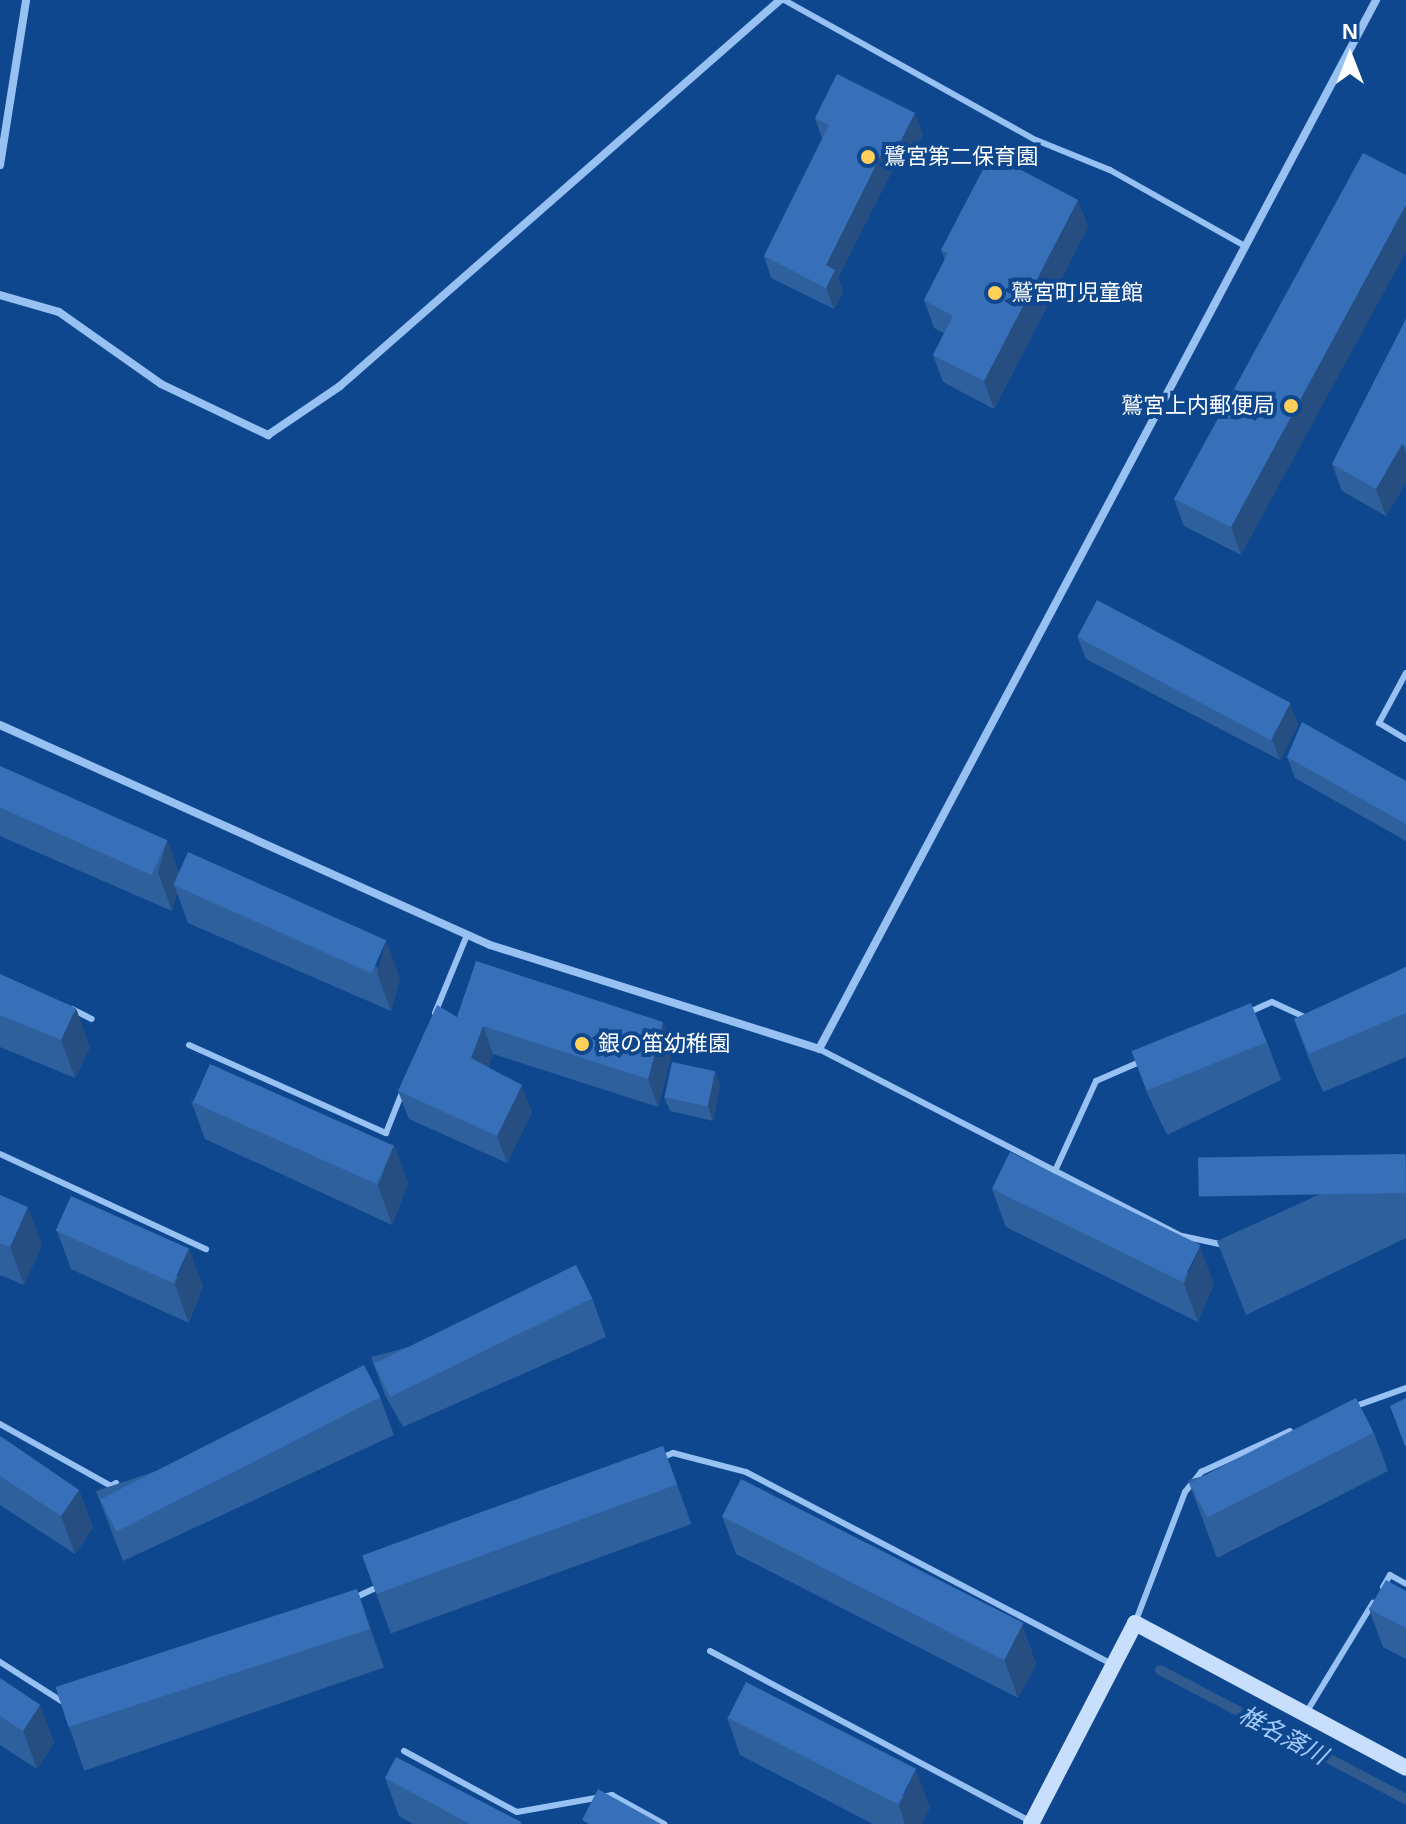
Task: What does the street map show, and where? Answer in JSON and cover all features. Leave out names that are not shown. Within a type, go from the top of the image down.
[{"type":"street","points":[[0,165],[26,0]]},
{"type":"street","points":[[0,295],[59,312],[161,384],[268,435],[340,386],[782,0]]},
{"type":"street","points":[[0,725],[467,935],[819,1049],[1243,245],[1376,0]]},
{"type":"street","points":[[1032,1823],[1135,1623],[1406,1768]]},
{"type":"lane","points":[[782,0],[1036,140],[1110,170],[1243,245]]},
{"type":"lane","points":[[1406,673],[1379,723],[1406,739]]},
{"type":"lane","points":[[432,1019],[467,935]]},
{"type":"lane","points":[[1231,1020],[1272,1002],[1310,1019],[1323,1013]]},
{"type":"lane","points":[[65,1006],[92,1019]]},
{"type":"lane","points":[[189,1045],[386,1133],[409,1076]]},
{"type":"lane","points":[[819,1049],[1182,1236],[1207,1245],[1236,1240]]},
{"type":"lane","points":[[1055,1171],[1096,1081],[1150,1057]]},
{"type":"lane","points":[[0,1154],[206,1249]]},
{"type":"lane","points":[[1336,1414],[1406,1388]]},
{"type":"lane","points":[[0,1424],[111,1486],[125,1479]]},
{"type":"lane","points":[[1135,1623],[1185,1492],[1201,1472],[1294,1429]]},
{"type":"lane","points":[[644,1466],[673,1453],[746,1472],[1113,1665]]},
{"type":"lane","points":[[1306,1713],[1390,1575],[1406,1584]]},
{"type":"lane","points":[[345,1602],[388,1583]]},
{"type":"lane","points":[[710,1651],[1032,1823]]},
{"type":"lane","points":[[0,1662],[69,1706],[116,1706]]},
{"type":"lane","points":[[404,1751],[517,1812],[612,1795],[664,1824]]},
{"type":"building","points":[[837,74],[915,113],[897,148],[887,143],[826,265],[835,270],[826,288],[764,256],[829,125],[815,118]]},
{"type":"building","points":[[1363,153],[1406,175],[1406,205],[1231,527],[1174,499]]},
{"type":"building","points":[[991,154],[1078,200],[984,381],[933,355],[953,316],[924,300],[948,253],[941,250]]},
{"type":"building","points":[[1406,319],[1406,446],[1402,444],[1376,489],[1332,464]]},
{"type":"building","points":[[1097,600],[1290,703],[1271,740],[1077,637]]},
{"type":"building","points":[[1302,722],[1406,781],[1406,824],[1287,757]]},
{"type":"building","points":[[0,766],[167,840],[152,875],[0,808]]},
{"type":"building","points":[[188,852],[386,940],[372,973],[173,885]]},
{"type":"building","points":[[476,961],[663,1022],[648,1079],[483,1026],[471,1058],[522,1085],[497,1136],[398,1091],[437,1005],[457,1017]]},
{"type":"building","points":[[1406,967],[1406,1013],[1309,1054],[1294,1019]]},
{"type":"building","points":[[0,974],[76,1008],[61,1040],[0,1015]]},
{"type":"building","points":[[1251,1003],[1267,1042],[1147,1090],[1131,1051]]},
{"type":"building","points":[[672,1062],[715,1071],[708,1106],[665,1097]]},
{"type":"building","points":[[210,1064],[394,1146],[377,1184],[193,1102]]},
{"type":"building","points":[[1010,1152],[1201,1245],[1183,1282],[992,1189]]},
{"type":"building","points":[[1405,1154],[1406,1193],[1199,1197],[1198,1158]]},
{"type":"building","points":[[0,1195],[28,1207],[10,1247],[0,1243]]},
{"type":"building","points":[[71,1196],[189,1248],[173,1283],[56,1231]]},
{"type":"building","points":[[576,1265],[592,1298],[390,1397],[374,1364]]},
{"type":"building","points":[[364,1365],[380,1397],[117,1531],[100,1499]]},
{"type":"building","points":[[1356,1398],[1374,1433],[1207,1518],[1189,1483]]},
{"type":"building","points":[[1406,1398],[1406,1445],[1405,1446],[1390,1406]]},
{"type":"building","points":[[0,1436],[79,1490],[61,1516],[0,1476]]},
{"type":"building","points":[[663,1446],[677,1485],[376,1594],[362,1555]]},
{"type":"building","points":[[741,1479],[1023,1623],[1004,1660],[722,1516]]},
{"type":"building","points":[[1386,1580],[1406,1591],[1406,1628],[1369,1609]]},
{"type":"building","points":[[357,1589],[370,1629],[68,1727],[56,1687]]},
{"type":"building","points":[[0,1678],[40,1705],[23,1731],[0,1716]]},
{"type":"building","points":[[746,1682],[916,1769],[898,1804],[728,1718]]},
{"type":"building","points":[[396,1757],[520,1824],[470,1824],[385,1778]]},
{"type":"building","points":[[598,1789],[661,1824],[589,1824],[582,1820]]},
{"type":"waterway","name":"椎名落川","points":[[1160,1670],[1406,1799]]},
{"type":"place","name":"鷺宮第二保育園","points":[[868,157]]},
{"type":"place","name":"鷲宮町児童館","points":[[995,293]]},
{"type":"place","name":"鷲宮上内郵便局","points":[[1291,406]]},
{"type":"place","name":"銀の笛幼稚園","points":[[582,1044]]}]
